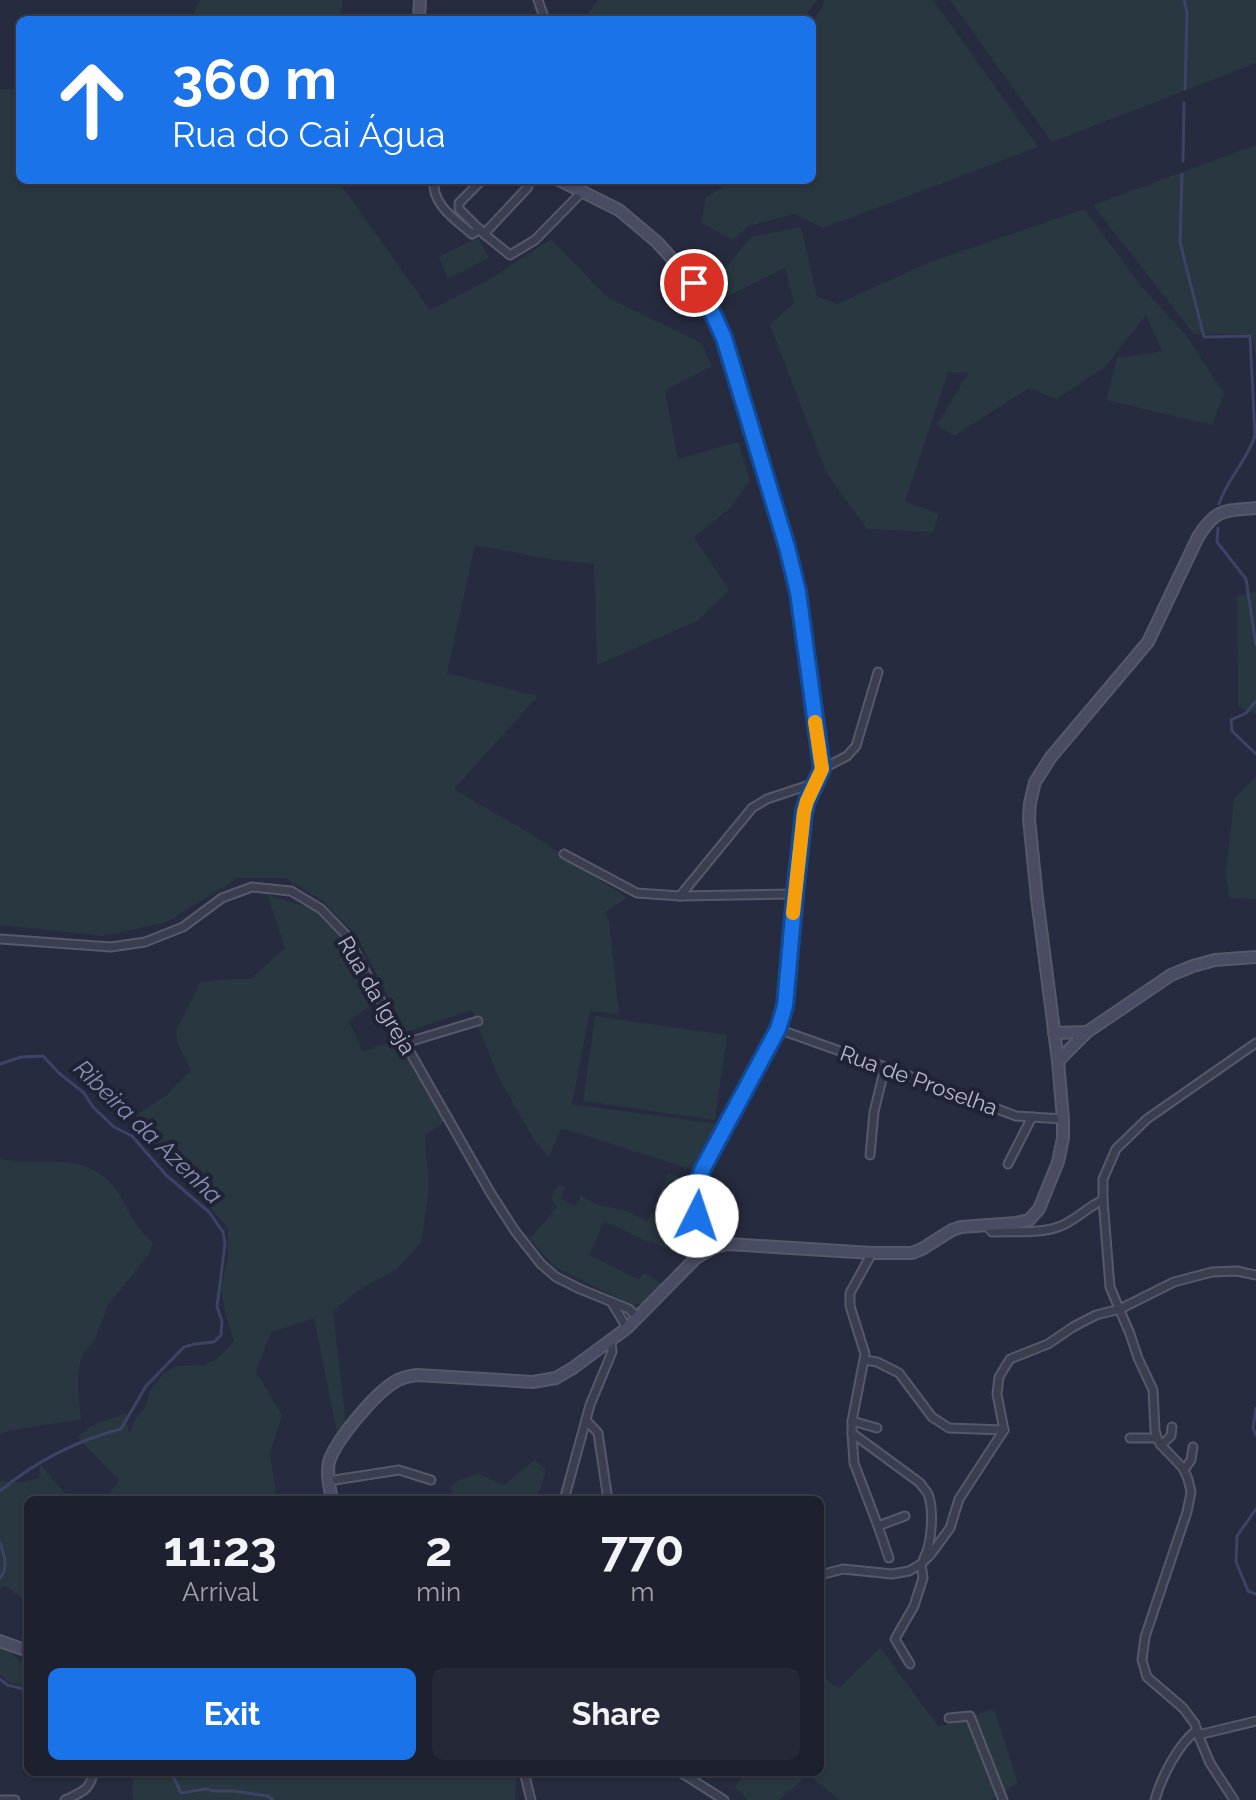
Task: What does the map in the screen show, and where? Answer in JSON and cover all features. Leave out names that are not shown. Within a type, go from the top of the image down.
[{"type":"main road","points":[[567,184],[619,210],[657,242],[694,283],[724,338],[798,592],[822,769],[804,812],[785,1006],[778,1029],[702,1170],[697,1186],[695,1201],[705,1252]]},
{"type":"main road","points":[[331,1496],[328,1467],[334,1449],[388,1386],[417,1375],[547,1381],[568,1372],[611,1341],[638,1318],[688,1265],[714,1247],[728,1244],[912,1253],[961,1227],[1029,1220],[1039,1209],[1058,1162],[1063,1138],[1058,1061],[1029,819],[1035,782],[1051,757],[1148,642],[1208,522],[1221,512],[1256,508]]},
{"type":"main road","points":[[1058,1061],[1087,1032],[1171,975],[1215,960],[1256,957]]},
{"type":"main road","points":[[1054,1033],[1087,1032]]},
{"type":"main road","points":[[0,1641],[24,1650]]},
{"type":"street","points":[[434,184],[439,202],[472,234],[482,232],[528,187]]},
{"type":"street","points":[[478,184],[459,203],[459,209],[510,255],[535,240],[582,192]]},
{"type":"street","points":[[822,769],[847,756],[856,746],[878,672]]},
{"type":"street","points":[[680,896],[752,808],[767,799],[815,783]]},
{"type":"street","points":[[564,854],[637,893],[680,896],[795,894]]},
{"type":"street","name":"Rua da Igreja","points":[[0,939],[111,947],[145,942],[183,927],[222,898],[252,887],[291,891],[321,909],[347,936],[490,1192],[541,1264],[556,1277],[629,1309],[638,1318]]},
{"type":"street","points":[[405,1043],[478,1021]]},
{"type":"street","name":"Rua de Proselha","points":[[778,1029],[1016,1116],[1063,1119]]},
{"type":"street","points":[[1234,1800],[1210,1763],[1195,1724],[1183,1708],[1147,1677],[1142,1660],[1145,1637],[1191,1492],[1184,1470],[1159,1442],[1155,1430],[1153,1390],[1110,1287],[1103,1179],[1116,1149],[1147,1119],[1256,1043]]},
{"type":"street","points":[[870,1155],[874,1112],[885,1067]]},
{"type":"street","points":[[1008,1164],[1032,1117]]},
{"type":"street","points":[[989,1224],[992,1232],[1057,1227],[1103,1200]]},
{"type":"street","points":[[872,1253],[850,1293],[850,1306],[865,1354],[852,1433],[854,1463],[889,1558]]},
{"type":"street","points":[[824,1574],[843,1569],[892,1574],[909,1571],[931,1554],[950,1528],[959,1499],[1004,1430],[997,1394],[999,1377],[1010,1359],[1048,1344],[1096,1315],[1120,1309],[1174,1282],[1212,1272],[1237,1271],[1256,1275]]},
{"type":"street","points":[[612,1303],[627,1328]]},
{"type":"street","points":[[565,1496],[590,1405],[612,1352],[611,1341]]},
{"type":"street","points":[[865,1360],[877,1362],[899,1373],[932,1417],[949,1428],[1004,1430]]},
{"type":"street","points":[[586,1420],[598,1433],[607,1496]]},
{"type":"street","points":[[852,1421],[877,1428]]},
{"type":"street","points":[[1130,1438],[1159,1442],[1171,1436],[1172,1427]]},
{"type":"street","points":[[852,1433],[920,1483],[928,1495],[932,1534],[921,1564],[923,1578],[914,1606],[895,1639],[910,1664]]},
{"type":"street","points":[[1184,1470],[1191,1460],[1193,1447]]},
{"type":"street","points":[[328,1481],[399,1470],[431,1480]]},
{"type":"street","points":[[878,1526],[905,1516]]},
{"type":"street","points":[[949,1718],[970,1716],[1003,1800]]},
{"type":"street","points":[[1155,1800],[1167,1770],[1189,1736],[1256,1721]]},
{"type":"street","points":[[65,1800],[87,1789],[92,1776]]},
{"type":"street","points":[[525,1776],[531,1800]]},
{"type":"street","points":[[686,1776],[724,1800]]},
{"type":"street","points":[[2,1800],[15,1800]]},
{"type":"shaded area","points":[[201,0],[342,0],[341,16],[191,16]]},
{"type":"shaded area","points":[[598,0],[817,0],[805,16],[586,16]]},
{"type":"shaded area","points":[[824,0],[933,0],[1038,147],[823,228],[794,214],[748,226],[733,240],[701,223],[706,197],[727,184],[816,184],[816,17]]},
{"type":"shaded area","points":[[950,0],[1256,0],[1256,63],[1052,142]]},
{"type":"shaded area","points":[[0,89],[16,89],[16,184],[339,184],[430,310],[487,281],[551,239],[607,297],[701,343],[712,366],[665,391],[678,459],[738,442],[750,481],[729,509],[694,537],[729,590],[697,621],[597,665],[594,564],[475,545],[447,673],[538,696],[454,789],[531,834],[627,898],[605,912],[609,921],[619,1014],[590,1011],[572,1104],[717,1124],[691,1169],[561,1128],[549,1157],[533,1138],[498,1076],[472,1010],[406,1032],[357,936],[323,901],[286,878],[238,878],[167,922],[104,936],[0,925]]},
{"type":"shaded area","points":[[1256,145],[1256,359],[1251,334],[1194,334],[1093,205]]},
{"type":"shaded area","points":[[1084,209],[1142,287],[1186,335],[1224,394],[1212,425],[1106,400],[1117,358],[1162,351],[1146,315],[1105,367],[1057,399],[1029,388],[954,436],[937,425],[968,373],[948,372],[905,501],[939,514],[933,532],[867,529],[827,474],[770,325],[794,303],[785,268],[718,301],[710,287],[751,237],[801,227],[817,296],[837,304],[930,262]]},
{"type":"shaded area","points":[[478,237],[489,258],[448,279],[439,257]]},
{"type":"shaded area","points":[[1256,592],[1256,714],[1238,707],[1237,596]]},
{"type":"shaded area","points":[[1256,777],[1256,899],[1229,898],[1226,873],[1234,799]]},
{"type":"shaded area","points":[[267,894],[315,910],[339,935],[374,1002],[349,1022],[363,1052],[398,1038],[446,1121],[425,1136],[429,1188],[421,1243],[397,1269],[359,1290],[333,1311],[346,1425],[337,1433],[314,1318],[271,1332],[256,1372],[282,1415],[270,1454],[276,1496],[106,1496],[117,1484],[119,1476],[117,1478],[77,1437],[91,1426],[126,1413],[129,1435],[150,1391],[164,1373],[176,1366],[204,1365],[218,1358],[234,1342],[221,1288],[228,1258],[228,1228],[139,1130],[136,1115],[167,1095],[191,1070],[177,1042],[176,1031],[200,982],[250,979],[285,948]]},
{"type":"shaded area","points":[[595,1016],[727,1035],[715,1120],[583,1101]]},
{"type":"shaded area","points":[[0,1159],[71,1163],[97,1172],[113,1186],[136,1224],[153,1243],[150,1253],[108,1305],[93,1344],[82,1359],[78,1378],[81,1419],[0,1435]]},
{"type":"shaded area","points":[[668,1173],[687,1180],[676,1204],[659,1196]]},
{"type":"shaded area","points":[[559,1184],[565,1187],[560,1198],[575,1206],[581,1196],[647,1221],[652,1212],[671,1221],[669,1226],[685,1235],[688,1242],[665,1248],[604,1221],[589,1255],[639,1280],[644,1272],[661,1284],[643,1303],[632,1305],[555,1267],[530,1239],[557,1207],[551,1198]]},
{"type":"shaded area","points":[[535,1460],[546,1470],[538,1496],[452,1496],[451,1486],[477,1473],[504,1485]]},
{"type":"shaded area","points":[[40,1464],[67,1496],[24,1496],[24,1599],[4,1586],[0,1589],[0,1481],[21,1482],[39,1478]]},
{"type":"shaded area","points":[[0,1647],[7,1649],[24,1666],[24,1687],[8,1682],[0,1674]]},
{"type":"shaded area","points":[[880,1648],[939,1727],[994,1709],[1018,1783],[991,1800],[840,1800],[809,1776],[824,1776],[824,1677],[838,1689]]},
{"type":"shaded area","points":[[132,1776],[516,1776],[515,1800],[134,1800]]},
{"type":"shaded area","points":[[742,1776],[807,1776],[779,1800],[748,1800],[735,1787]]},
{"type":"waterway","points":[[1184,0],[1187,12],[1185,89]]},
{"type":"waterway","points":[[1183,161],[1184,103]]},
{"type":"waterway","points":[[1182,174],[1180,242],[1204,337],[1250,336],[1255,436],[1219,504]]},
{"type":"waterway","points":[[1218,528],[1217,542],[1246,579],[1256,645]]},
{"type":"waterway","points":[[1256,701],[1246,713],[1231,720],[1232,731],[1256,754]]},
{"type":"waterway","name":"Ribeira da Azenha","points":[[0,1064],[21,1057],[43,1056],[84,1093],[93,1107],[114,1127],[132,1136],[166,1175],[209,1212],[223,1232],[225,1244],[217,1307],[222,1321],[221,1335],[214,1342],[184,1347],[146,1386],[121,1429],[57,1453],[0,1491]]},
{"type":"waterway","points":[[1256,1408],[1253,1428],[1256,1435]]},
{"type":"waterway","points":[[1256,1509],[1237,1536],[1236,1562],[1248,1591],[1256,1594]]},
{"type":"waterway","name":"Ribeira da Azenha","points":[[0,1543],[5,1565],[0,1578]]},
{"type":"waterway","points":[[0,1679],[7,1685],[24,1689]]},
{"type":"waterway","points":[[173,1776],[181,1793],[206,1789],[233,1791],[268,1796],[273,1800]]},
{"type":"slow traffic","points":[[793,913],[804,812],[822,769],[815,722]]},
{"type":"route","points":[[694,283],[724,338],[787,547],[798,592],[822,769],[804,812],[785,1006],[778,1029],[702,1170],[695,1201],[697,1216]]}]
